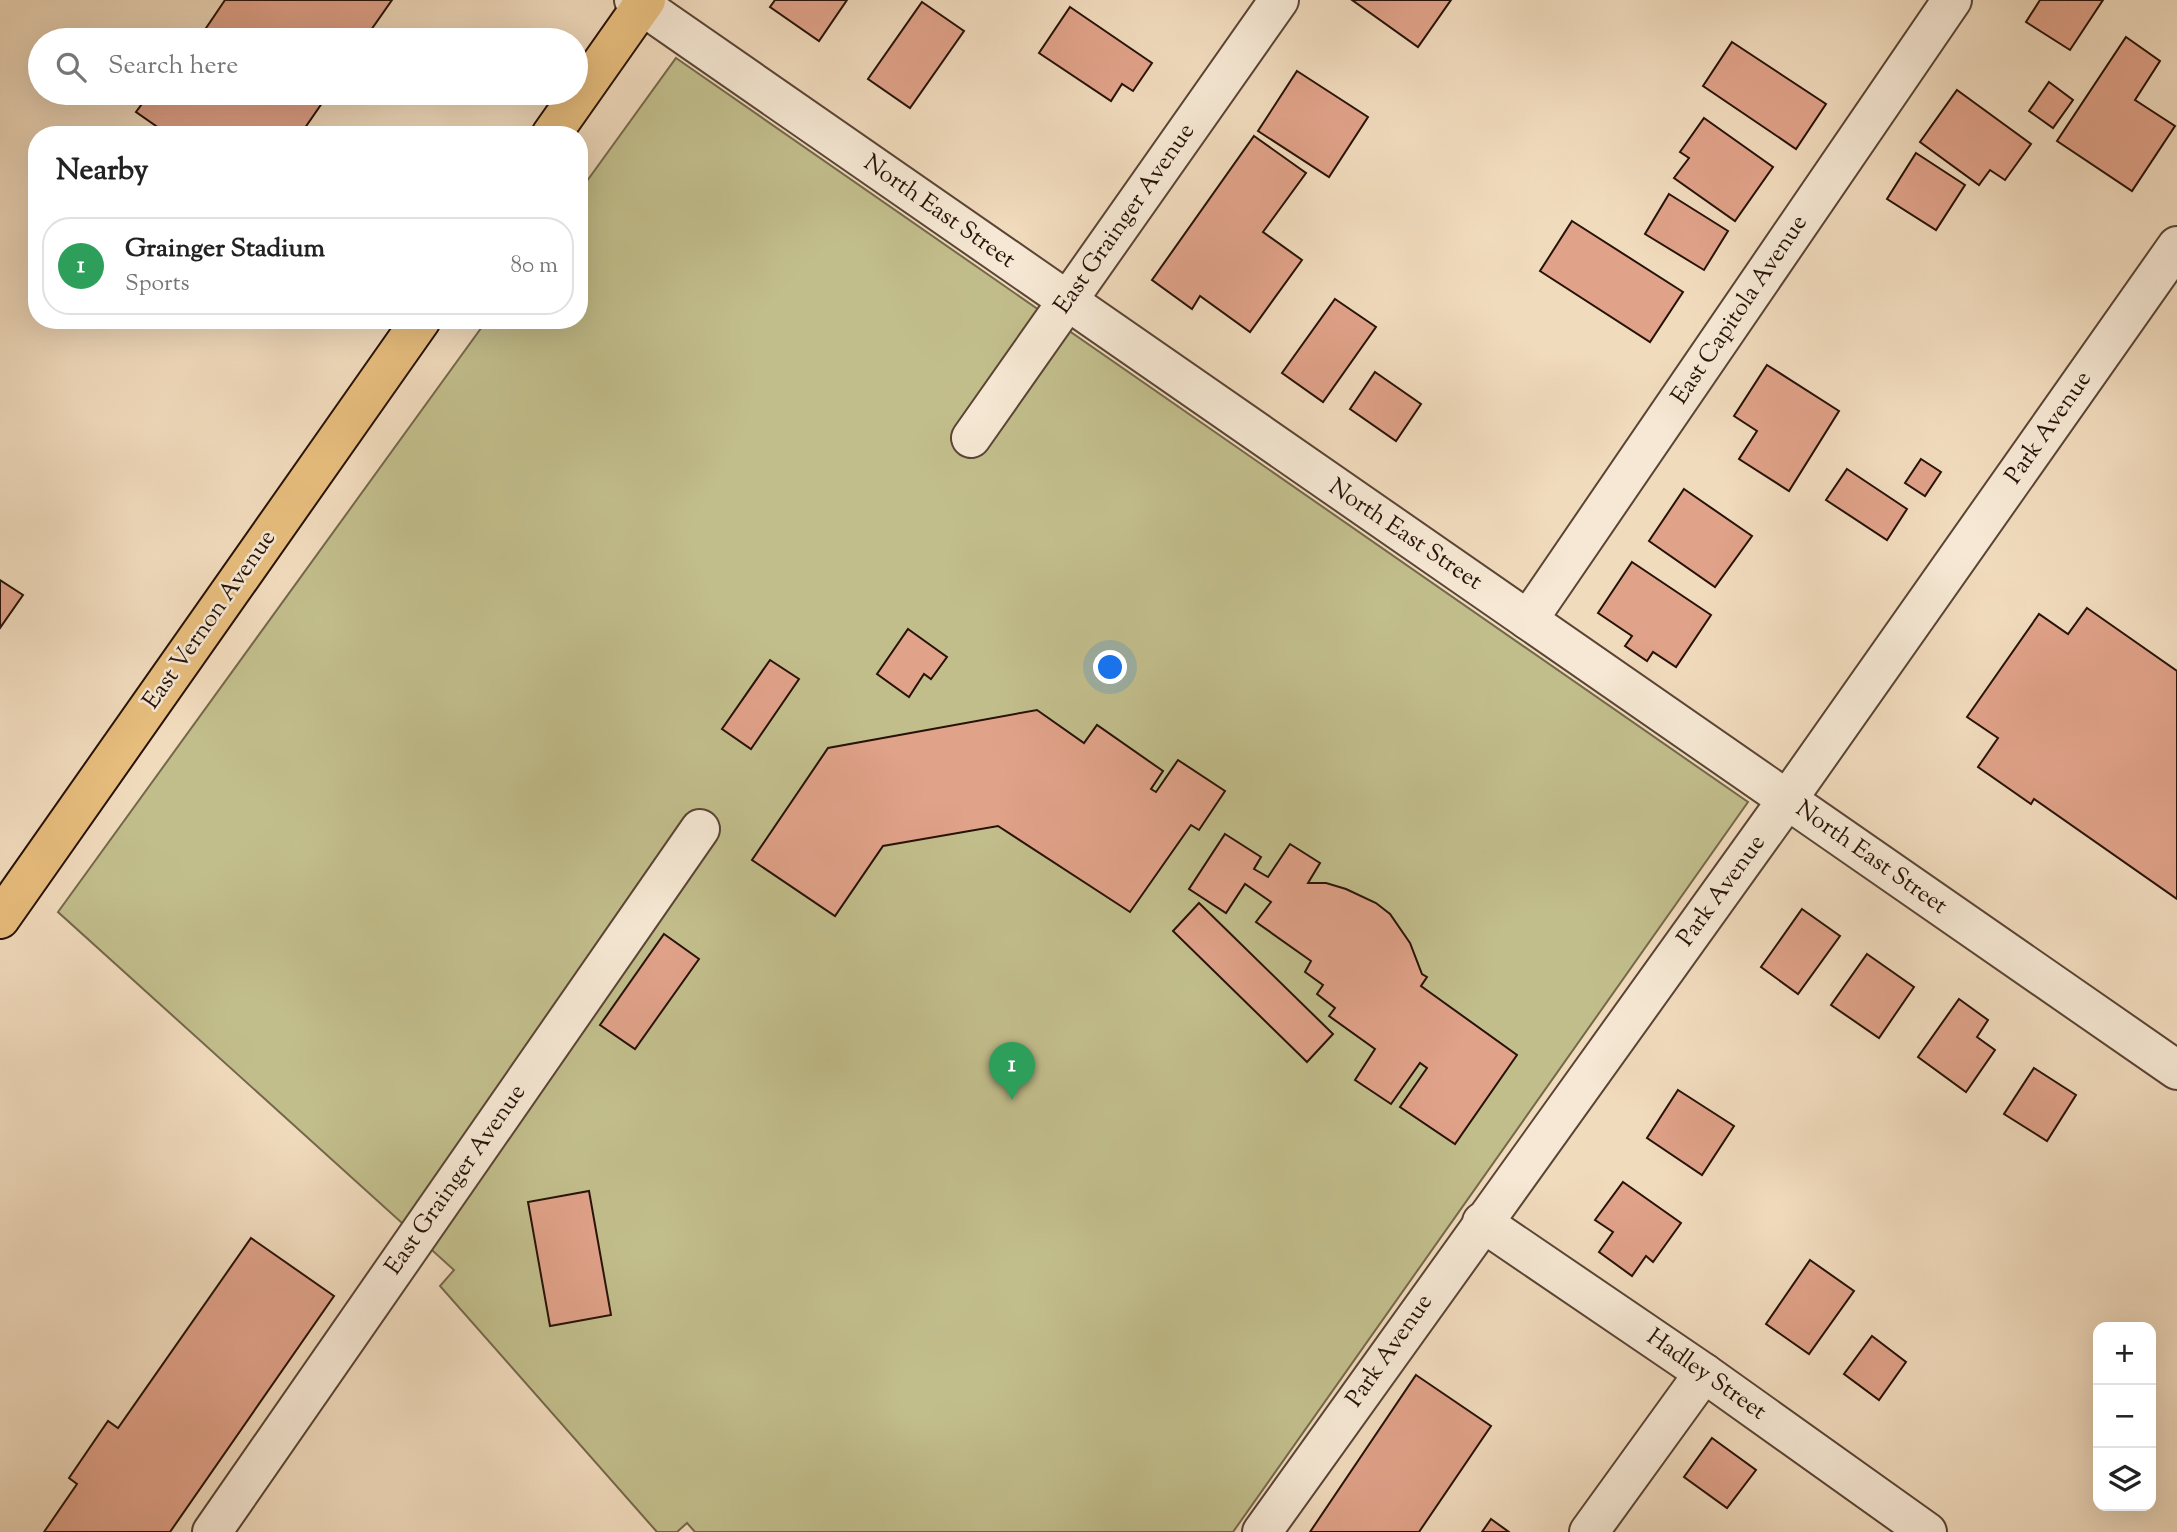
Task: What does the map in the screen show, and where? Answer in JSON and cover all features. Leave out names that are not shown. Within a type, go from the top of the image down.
[{"type":"main road","points":[[588,80],[641,2]]},
{"type":"main road","points":[[557,126],[571,105]]},
{"type":"main road","name":"East Vernon Avenue","points":[[0,919],[415,329]]},
{"type":"street","name":"East Grainger Avenue","points":[[971,438],[1279,0]]},
{"type":"street","name":"East Capitola Avenue","points":[[1528,620],[1952,0]]},
{"type":"street","name":"North East Street","points":[[641,2],[1067,301],[2177,1070]]},
{"type":"street","name":"Park Avenue","points":[[1262,1532],[1787,800],[2177,246]]},
{"type":"street","name":"East Grainger Avenue","points":[[212,1532],[700,829]]},
{"type":"street","name":"Hadley Street","points":[[1482,1222],[1704,1373],[1927,1532]]},
{"type":"street","points":[[1589,1532],[1704,1373]]},
{"type":"shaded area","points":[[676,58],[1748,802],[1233,1532],[695,1532],[687,1523],[677,1532],[657,1532],[440,1286],[454,1270],[58,912],[480,329],[588,329],[588,180]]},
{"type":"building","points":[[225,0],[392,0],[372,28],[206,28]]},
{"type":"building","points":[[775,0],[847,0],[819,41],[770,7]]},
{"type":"building","points":[[1352,0],[1451,0],[1418,47]]},
{"type":"building","points":[[2040,0],[2103,0],[2070,50],[2026,22]]},
{"type":"building","points":[[922,2],[964,31],[910,108],[868,79]]},
{"type":"building","points":[[1070,7],[1152,63],[1133,91],[1122,84],[1111,101],[1039,53]]},
{"type":"building","points":[[2126,37],[2160,61],[2135,100],[2175,126],[2132,191],[2057,141]]},
{"type":"building","points":[[1732,42],[1826,104],[1796,149],[1703,86]]},
{"type":"building","points":[[1297,71],[1368,117],[1329,177],[1258,131]]},
{"type":"building","points":[[2049,82],[2073,100],[2053,128],[2029,111]]},
{"type":"building","points":[[1957,90],[2031,144],[2005,180],[1990,170],[1979,185],[1920,142]]},
{"type":"building","points":[[141,105],[321,105],[306,126],[156,126],[136,112]]},
{"type":"building","points":[[1704,118],[1773,167],[1735,221],[1674,178],[1689,158],[1680,152]]},
{"type":"building","points":[[1254,136],[1306,173],[1263,232],[1302,260],[1250,332],[1200,296],[1192,309],[1152,280]]},
{"type":"building","points":[[1916,153],[1965,185],[1936,230],[1887,199]]},
{"type":"building","points":[[1669,194],[1728,231],[1704,270],[1645,234]]},
{"type":"building","points":[[1572,221],[1683,292],[1650,342],[1540,271]]},
{"type":"building","points":[[1335,299],[1376,327],[1323,402],[1282,373]]},
{"type":"building","points":[[1767,365],[1839,411],[1789,491],[1739,459],[1757,431],[1734,416]]},
{"type":"building","points":[[1375,372],[1421,404],[1396,441],[1350,409]]},
{"type":"building","points":[[1921,459],[1941,472],[1925,496],[1905,483]]},
{"type":"building","points":[[1847,469],[1907,509],[1887,540],[1826,500]]},
{"type":"building","points":[[1684,489],[1752,536],[1715,587],[1649,541]]},
{"type":"building","points":[[1632,562],[1711,615],[1676,667],[1653,652],[1647,661],[1625,646],[1632,636],[1598,613]]},
{"type":"building","points":[[0,580],[23,595],[0,628]]},
{"type":"building","points":[[2087,608],[2177,671],[2177,899],[2034,799],[2031,804],[1978,767],[1998,738],[1967,717],[2039,614],[2068,634]]},
{"type":"building","points":[[908,629],[947,657],[931,679],[924,674],[909,697],[877,674]]},
{"type":"building","points":[[770,660],[799,679],[751,749],[722,729]]},
{"type":"building","points":[[1037,710],[1084,743],[1097,725],[1163,771],[1151,789],[1156,792],[1178,760],[1225,791],[1199,830],[1191,825],[1130,912],[998,826],[883,846],[835,916],[752,860],[828,748]]},
{"type":"building","points":[[1225,834],[1261,857],[1254,869],[1268,877],[1290,844],[1320,863],[1308,883],[1326,883],[1376,903],[1390,914],[1410,943],[1422,974],[1427,977],[1421,986],[1517,1055],[1455,1144],[1400,1107],[1427,1068],[1420,1063],[1391,1104],[1355,1080],[1375,1049],[1329,1016],[1335,1008],[1317,994],[1323,985],[1305,972],[1311,961],[1256,922],[1271,902],[1245,884],[1226,913],[1189,889]]},
{"type":"building","points":[[1199,903],[1333,1034],[1307,1062],[1173,931]]},
{"type":"building","points":[[1802,909],[1840,936],[1798,994],[1761,967]]},
{"type":"building","points":[[664,934],[699,959],[635,1049],[600,1025]]},
{"type":"building","points":[[1867,954],[1914,987],[1879,1038],[1831,1005]]},
{"type":"building","points":[[1959,999],[1988,1020],[1977,1037],[1995,1050],[1966,1092],[1918,1057]]},
{"type":"building","points":[[2034,1068],[2076,1095],[2047,1141],[2004,1114]]},
{"type":"building","points":[[1678,1090],[1734,1126],[1702,1175],[1647,1138]]},
{"type":"building","points":[[1623,1182],[1681,1223],[1653,1262],[1646,1256],[1632,1276],[1599,1252],[1613,1232],[1595,1220]]},
{"type":"building","points":[[589,1191],[611,1315],[550,1326],[528,1202]]},
{"type":"building","points":[[251,1238],[334,1296],[170,1532],[44,1532],[77,1484],[69,1478],[108,1421],[118,1428]]},
{"type":"building","points":[[1810,1260],[1854,1291],[1809,1354],[1766,1324]]},
{"type":"building","points":[[1872,1336],[1906,1362],[1879,1400],[1844,1374]]},
{"type":"building","points":[[1416,1375],[1491,1426],[1419,1532],[1310,1532]]},
{"type":"building","points":[[1712,1438],[1756,1470],[1727,1508],[1684,1477]]},
{"type":"building","points":[[1491,1519],[1509,1532],[1482,1532]]},
{"type":"place","name":"Grainger Stadium","points":[[1012,1100]]}]
